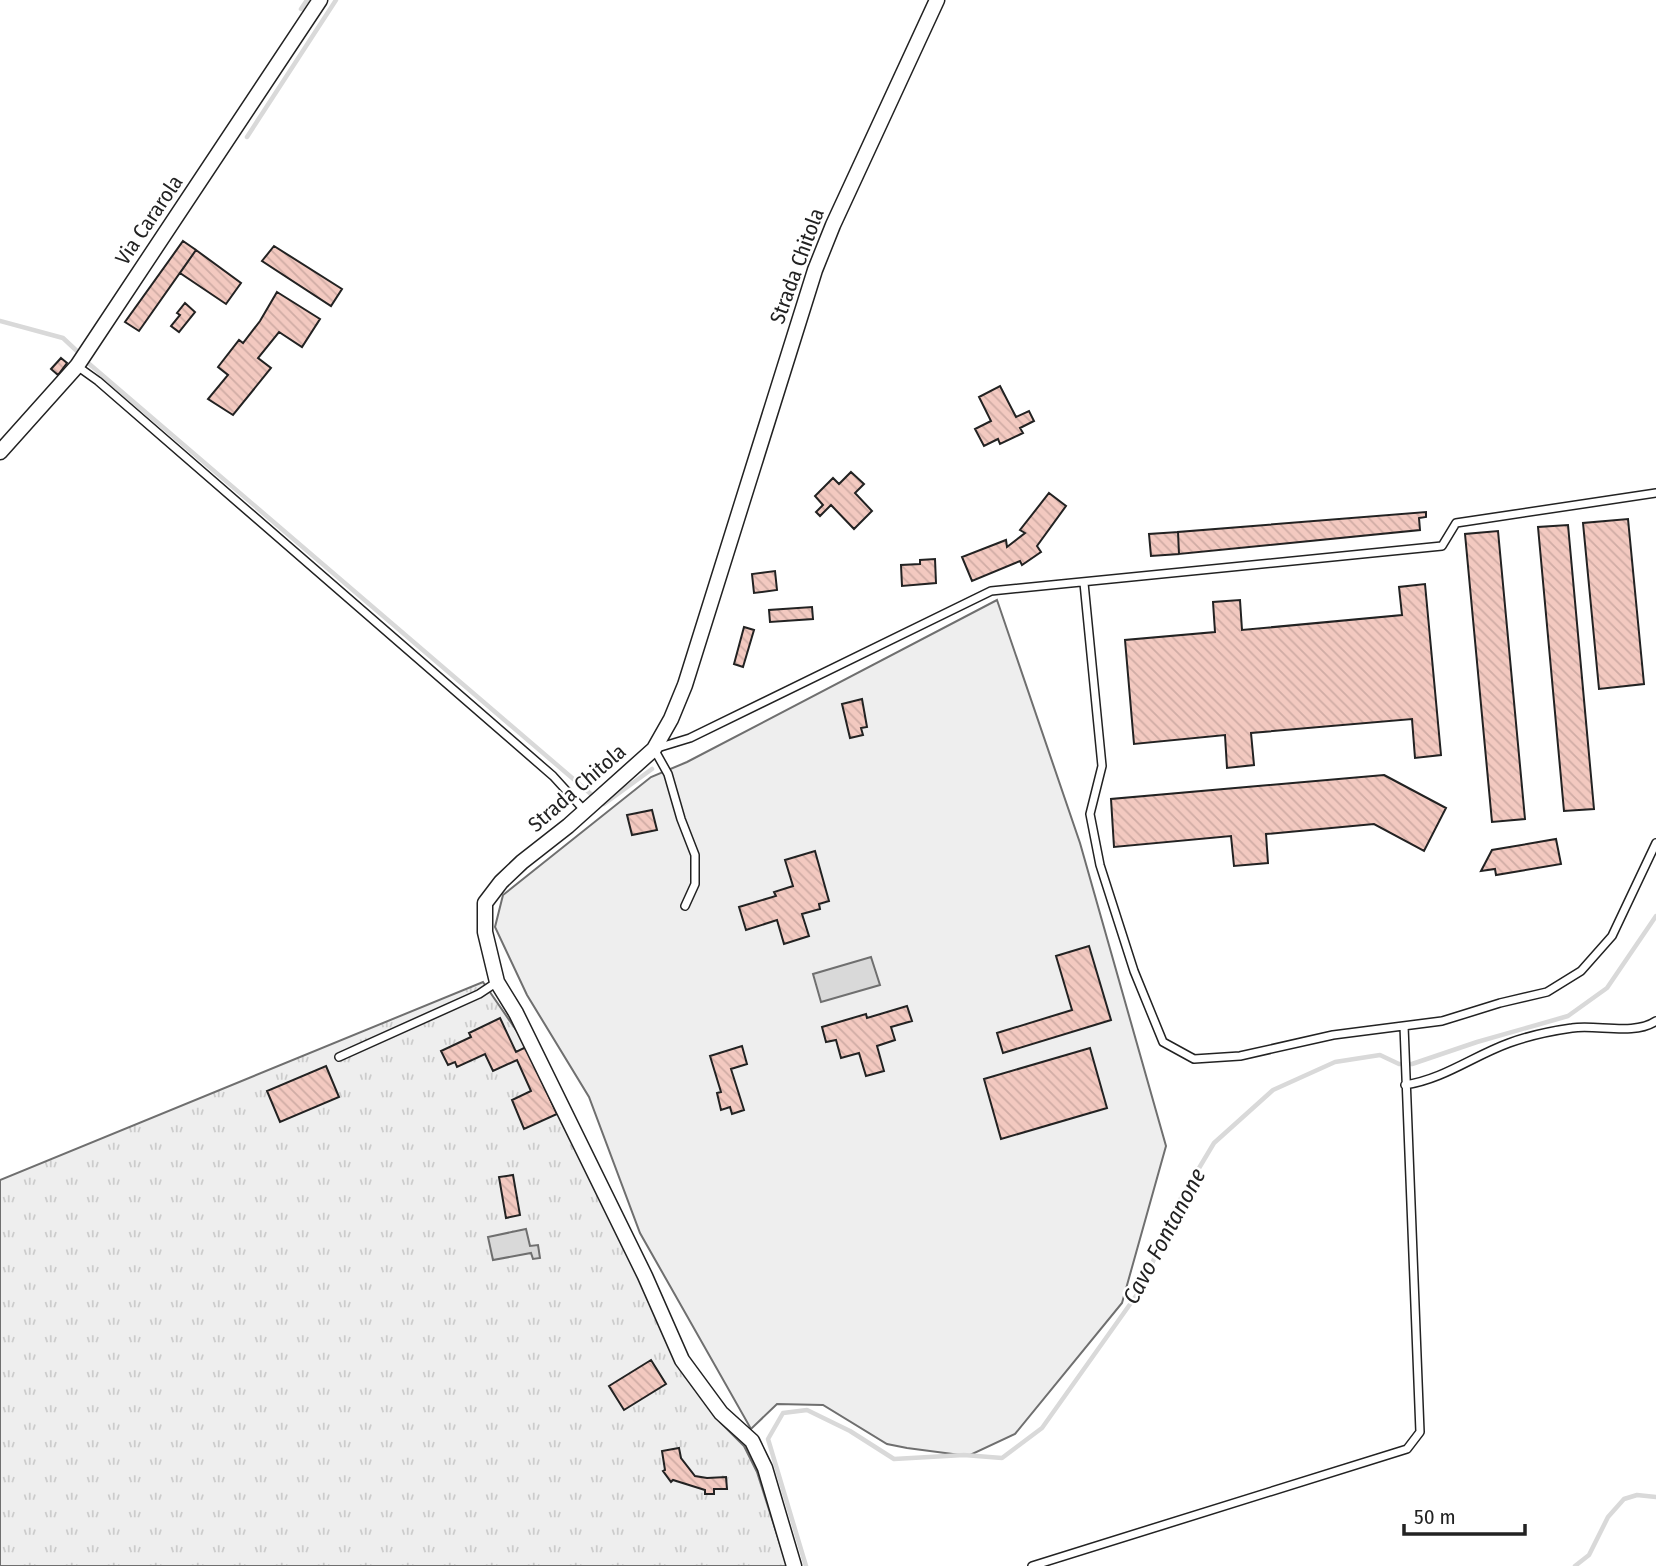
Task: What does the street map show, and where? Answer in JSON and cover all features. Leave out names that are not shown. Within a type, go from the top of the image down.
[{"type":"street","name":"Via Cararola","points":[[0,452],[77,366],[320,0]]},
{"type":"street","name":"Strada Chitola","points":[[794,1566],[765,1468],[752,1441],[721,1413],[682,1360],[645,1276],[516,1013],[496,982],[485,932],[485,903],[522,862],[636,767],[654,749],[671,719],[685,685],[815,270],[833,225],[937,0]]},
{"type":"lane","points":[[77,366],[98,381],[379,623],[553,776],[583,810]]},
{"type":"lane","points":[[685,906],[695,884],[695,855],[668,774],[654,749],[690,738],[991,591],[1442,546],[1456,523],[1656,493]]},
{"type":"lane","points":[[1084,583],[1102,766],[1090,814],[1100,865],[1134,971],[1163,1042],[1194,1059],[1240,1056],[1333,1035],[1441,1021],[1547,992],[1581,971],[1612,936],[1656,843]]},
{"type":"lane","points":[[339,1057],[479,994],[496,982]]},
{"type":"lane","points":[[1405,1085],[1436,1079],[1510,1043],[1545,1033],[1575,1027],[1625,1028],[1656,1021]]},
{"type":"lane","points":[[1032,1566],[1407,1449],[1420,1432],[1404,1026]]},
{"type":"green space","points":[[997,600],[1080,843],[1166,1146],[1122,1303],[1015,1434],[968,1456],[887,1444],[823,1405],[777,1404],[751,1429],[640,1233],[589,1097],[527,995],[495,927],[503,895],[651,777],[687,762]]},
{"type":"green space","points":[[483,982],[525,1043],[691,1384],[720,1422],[744,1446],[757,1472],[787,1566],[0,1566],[0,1180]]},
{"type":"shaded area","points":[[871,957],[880,985],[821,1002],[813,974]]},
{"type":"shaded area","points":[[526,1229],[530,1246],[538,1245],[540,1258],[533,1259],[531,1253],[493,1260],[488,1237]]},
{"type":"building","points":[[183,241],[196,250],[139,331],[125,322]]},
{"type":"building","points":[[274,246],[342,289],[331,306],[262,261]]},
{"type":"building","points":[[196,250],[241,283],[226,304],[180,273]]},
{"type":"building","points":[[277,292],[320,319],[302,347],[279,332],[258,358],[271,368],[233,415],[208,399],[228,375],[218,367],[239,340],[243,343]]},
{"type":"building","points":[[185,303],[195,312],[179,332],[171,326]]},
{"type":"building","points":[[61,358],[67,363],[58,375],[51,369]]},
{"type":"building","points":[[1000,386],[1016,417],[1029,411],[1034,421],[1020,428],[1023,433],[1000,444],[998,439],[984,446],[975,429],[991,421],[979,397]]},
{"type":"building","points":[[851,472],[864,484],[855,493],[872,511],[854,529],[831,505],[820,516],[816,512],[823,505],[815,496],[833,478],[839,484]]},
{"type":"building","points":[[1049,493],[1066,506],[1037,546],[1041,552],[1022,565],[1020,561],[972,581],[962,557],[1006,540],[1007,547],[1025,533],[1020,530]]},
{"type":"building","points":[[1426,512],[1426,517],[1419,518],[1420,530],[1179,554],[1178,532]]},
{"type":"building","points":[[1628,519],[1644,684],[1599,689],[1583,523]]},
{"type":"building","points":[[1568,525],[1594,809],[1564,811],[1538,527]]},
{"type":"building","points":[[1498,531],[1525,819],[1492,822],[1465,534]]},
{"type":"building","points":[[1178,532],[1179,554],[1151,556],[1149,534]]},
{"type":"building","points":[[935,559],[936,583],[902,586],[901,565],[920,564],[920,560]]},
{"type":"building","points":[[775,571],[777,590],[754,593],[752,574]]},
{"type":"building","points":[[1425,584],[1441,755],[1415,758],[1412,719],[1251,733],[1254,765],[1227,768],[1225,735],[1134,744],[1125,640],[1215,632],[1213,602],[1240,600],[1242,630],[1402,615],[1399,587]]},
{"type":"building","points":[[812,607],[813,619],[770,622],[769,610]]},
{"type":"building","points":[[744,627],[754,630],[743,667],[734,664]]},
{"type":"building","points":[[862,699],[867,727],[861,728],[863,735],[850,738],[842,704]]},
{"type":"building","points":[[1384,775],[1446,808],[1424,851],[1374,824],[1266,834],[1268,863],[1234,866],[1231,836],[1114,847],[1111,799]]},
{"type":"building","points":[[652,810],[657,830],[632,835],[627,815]]},
{"type":"building","points":[[1556,839],[1561,864],[1496,875],[1495,869],[1481,871],[1492,850]]},
{"type":"building","points":[[815,851],[829,901],[819,904],[820,909],[802,914],[809,936],[784,944],[777,920],[746,930],[739,907],[776,896],[774,892],[793,886],[785,860]]},
{"type":"building","points":[[1089,946],[1111,1020],[1003,1053],[997,1033],[1072,1010],[1056,956]]},
{"type":"building","points":[[907,1006],[912,1021],[891,1027],[895,1040],[877,1046],[884,1071],[866,1076],[859,1053],[841,1058],[836,1040],[826,1042],[822,1027]]},
{"type":"building","points":[[500,1018],[516,1052],[526,1047],[557,1114],[524,1129],[512,1100],[531,1091],[517,1060],[493,1071],[485,1054],[457,1067],[455,1062],[448,1065],[441,1051],[471,1037],[469,1033]]},
{"type":"building","points":[[742,1046],[747,1064],[731,1069],[744,1110],[732,1114],[730,1107],[721,1110],[717,1093],[721,1092],[710,1056]]},
{"type":"building","points":[[1090,1048],[1107,1108],[1001,1139],[984,1079]]},
{"type":"building","points":[[326,1066],[339,1097],[280,1122],[267,1091]]},
{"type":"building","points":[[513,1175],[520,1215],[506,1218],[499,1177]]},
{"type":"building","points":[[651,1360],[666,1384],[624,1410],[609,1386]]},
{"type":"building","points":[[679,1448],[681,1458],[695,1476],[726,1477],[727,1489],[714,1489],[714,1494],[705,1494],[705,1490],[673,1480],[671,1482],[663,1471],[662,1451]]},
{"type":"waterway","points":[[301,9],[307,0]]},
{"type":"waterway","points":[[247,137],[336,0]]},
{"type":"waterway","points":[[0,321],[63,338],[79,353]]},
{"type":"waterway","points":[[87,362],[592,795]]},
{"type":"waterway","points":[[604,804],[652,769]]},
{"type":"waterway","name":"Cavo Fontanone","points":[[806,1566],[768,1439],[783,1413],[807,1410],[850,1431],[894,1459],[964,1455],[1002,1458],[1042,1428],[1143,1286],[1174,1210],[1214,1143],[1273,1090],[1335,1062],[1380,1055],[1399,1064],[1412,1064],[1568,1016],[1607,988],[1656,916]]},
{"type":"waterway","points":[[1575,1566],[1589,1555],[1608,1517],[1624,1499],[1637,1495],[1656,1497]]}]
